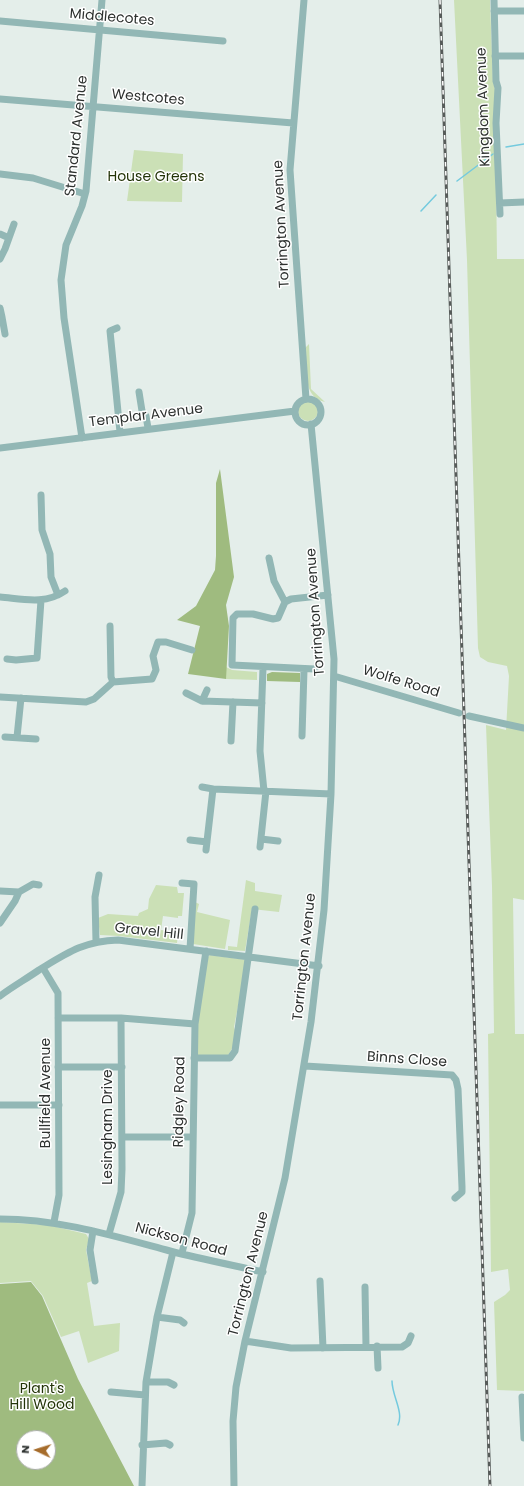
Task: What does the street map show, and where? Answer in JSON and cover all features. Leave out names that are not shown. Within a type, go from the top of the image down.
[{"type":"street","name":"Standard Avenue","points":[[82,438],[64,318],[61,280],[66,245],[85,194],[94,107],[102,0]]},
{"type":"street","name":"Torrington Avenue","points":[[304,0],[290,170],[306,399]]},
{"type":"street","name":"Kingdom Avenue","points":[[494,0],[500,214]]},
{"type":"street","points":[[494,11],[524,11]]},
{"type":"street","name":"Middlecotes","points":[[0,22],[100,29],[223,41]]},
{"type":"street","points":[[496,56],[524,56]]},
{"type":"street","name":"Westcotes","points":[[0,99],[293,123]]},
{"type":"street","points":[[0,174],[33,178],[85,194]]},
{"type":"street","points":[[500,203],[524,202]]},
{"type":"street","points":[[0,259],[14,224]]},
{"type":"street","points":[[0,234],[9,238]]},
{"type":"street","points":[[0,308],[5,334]]},
{"type":"street","points":[[117,328],[110,331],[120,432]]},
{"type":"street","points":[[111,348],[119,348]]},
{"type":"street","points":[[139,392],[142,411],[146,416],[148,428]]},
{"type":"street","points":[[306,399],[316,402],[321,411],[317,421],[311,424],[300,422],[295,411],[298,404],[306,399]]},
{"type":"street","name":"Templar Avenue","points":[[0,448],[148,428],[295,411]]},
{"type":"street","name":"Torrington Avenue","points":[[234,1486],[233,1421],[236,1387],[245,1340],[285,1178],[305,1066],[319,966],[327,880],[334,676],[333,632],[311,424]]},
{"type":"street","points":[[41,494],[42,530],[50,554],[51,577],[58,595]]},
{"type":"street","points":[[269,558],[274,581],[286,602]]},
{"type":"street","points":[[0,597],[41,600],[58,595],[65,591]]},
{"type":"street","points":[[315,670],[232,665],[233,618],[236,614],[253,614],[273,619],[278,618],[286,602],[301,597],[328,595]]},
{"type":"street","points":[[7,659],[41,659],[41,600]]},
{"type":"street","points":[[110,626],[111,677],[113,682]]},
{"type":"street","points":[[0,697],[86,702],[94,699],[113,682],[145,681],[152,679],[156,670],[153,656],[158,642],[166,642],[192,650]]},
{"type":"street","points":[[16,660],[16,668]]},
{"type":"street","points":[[260,847],[265,791],[260,751],[263,668]]},
{"type":"street","points":[[302,736],[304,670]]},
{"type":"street","name":"Wolfe Road","points":[[334,676],[459,713]]},
{"type":"street","points":[[202,701],[207,690]]},
{"type":"street","points":[[186,693],[202,701],[262,703]]},
{"type":"street","points":[[17,737],[21,698]]},
{"type":"street","points":[[231,741],[233,702]]},
{"type":"street","points":[[469,716],[524,728]]},
{"type":"street","points":[[5,737],[36,739]]},
{"type":"street","points":[[202,787],[331,794]]},
{"type":"street","points":[[206,850],[213,788]]},
{"type":"street","points":[[261,839],[278,841]]},
{"type":"street","points":[[190,840],[207,842]]},
{"type":"street","points":[[96,942],[95,897],[99,875]]},
{"type":"street","name":"Gravel Hill","points":[[182,883],[194,884],[190,949]]},
{"type":"street","points":[[0,891],[19,892],[33,884],[39,885]]},
{"type":"street","points":[[0,923],[15,901],[19,892]]},
{"type":"street","points":[[194,1058],[228,1058],[235,1051],[255,908]]},
{"type":"street","name":"Gravel Hill","points":[[1,992],[72,950],[96,942],[118,940],[319,966]]},
{"type":"street","name":"Ridgley Road","points":[[182,1253],[192,1213],[195,1024],[206,951]]},
{"type":"street","name":"Bullfield Avenue","points":[[43,968],[57,989],[60,1194],[54,1222]]},
{"type":"street","points":[[58,1018],[121,1018],[195,1024]]},
{"type":"street","name":"Lesingham Drive","points":[[109,1234],[121,1192],[121,1018]]},
{"type":"street","name":"Binns Close","points":[[305,1066],[452,1075],[456,1080],[458,1089],[462,1187],[462,1192],[455,1198]]},
{"type":"street","points":[[58,1067],[122,1067]]},
{"type":"street","points":[[0,1106],[59,1105]]},
{"type":"street","points":[[122,1136],[193,1137]]},
{"type":"street","name":"Nickson Road","points":[[0,1218],[54,1222],[109,1234],[173,1252],[263,1272]]},
{"type":"street","points":[[93,1231],[90,1250],[95,1281]]},
{"type":"street","points":[[142,1486],[142,1445],[146,1382],[157,1317],[173,1252]]},
{"type":"street","points":[[320,1282],[323,1348]]},
{"type":"street","points":[[365,1287],[366,1346]]},
{"type":"street","points":[[157,1317],[180,1320],[184,1323]]},
{"type":"street","points":[[245,1340],[291,1348],[366,1346],[402,1347],[408,1343],[411,1336]]},
{"type":"street","points":[[377,1346],[378,1368]]},
{"type":"street","points":[[146,1382],[168,1382],[174,1385]]},
{"type":"street","points":[[111,1392],[145,1395]]},
{"type":"street","points":[[522,1397],[524,1438]]},
{"type":"street","points":[[142,1445],[166,1443],[170,1445]]},
{"type":"green space","points":[[454,0],[490,0],[493,82],[495,89],[497,259],[524,259],[524,900],[513,898],[515,1034],[524,1034],[524,1391],[497,1390],[494,1302],[510,1290],[508,1269],[491,1272],[488,1034],[494,1033],[492,886],[486,725],[506,730],[509,676],[507,666],[488,662],[480,657],[478,648],[467,260]]},
{"type":"green space","name":"House Greens","points":[[134,150],[183,154],[182,202],[127,201]]},
{"type":"green space","points":[[309,344],[311,389],[325,402],[317,399],[312,394],[307,380],[306,347]]},
{"type":"green space","points":[[308,401],[315,404],[318,411],[315,418],[308,421],[301,418],[298,411],[301,404]]},
{"type":"green space","points":[[220,469],[234,577],[226,605],[229,626],[226,679],[188,674],[200,626],[177,620],[196,606],[215,570],[216,483]]},
{"type":"green space","points":[[226,667],[232,670],[257,672],[257,680],[226,679]]},
{"type":"green space","points":[[272,672],[300,673],[300,682],[267,681],[267,674]]},
{"type":"green space","points":[[246,880],[255,883],[255,891],[282,895],[279,912],[252,909],[245,951],[228,950],[228,946],[237,947]]},
{"type":"green space","points":[[156,885],[177,887],[178,893],[184,893],[182,916],[178,916],[178,918],[163,916],[161,930],[178,932],[177,943],[100,935],[98,918],[108,914],[138,916],[139,913],[148,909],[149,899]]},
{"type":"green space","points":[[195,902],[199,904],[197,912],[230,920],[225,949],[193,944]]},
{"type":"green space","points":[[210,955],[247,960],[234,1027],[235,1038],[232,1049],[228,1055],[197,1055],[196,1029],[208,957]]},
{"type":"green space","points":[[0,1222],[48,1225],[86,1234],[89,1239],[86,1250],[92,1281],[87,1283],[94,1326],[120,1323],[119,1351],[88,1363],[79,1331],[61,1337],[43,1296],[31,1281],[0,1283]]},
{"type":"green space","name":"Plant's Hill Wood","points":[[31,1282],[42,1296],[78,1379],[134,1486],[0,1486],[0,1284]]},
{"type":"waterway","points":[[506,147],[524,144]]},
{"type":"waterway","points":[[457,181],[493,154]]},
{"type":"waterway","points":[[421,211],[436,195]]},
{"type":"waterway","points":[[392,1381],[400,1415],[398,1425]]},
{"type":"railway","points":[[440,0],[490,1486]]}]
